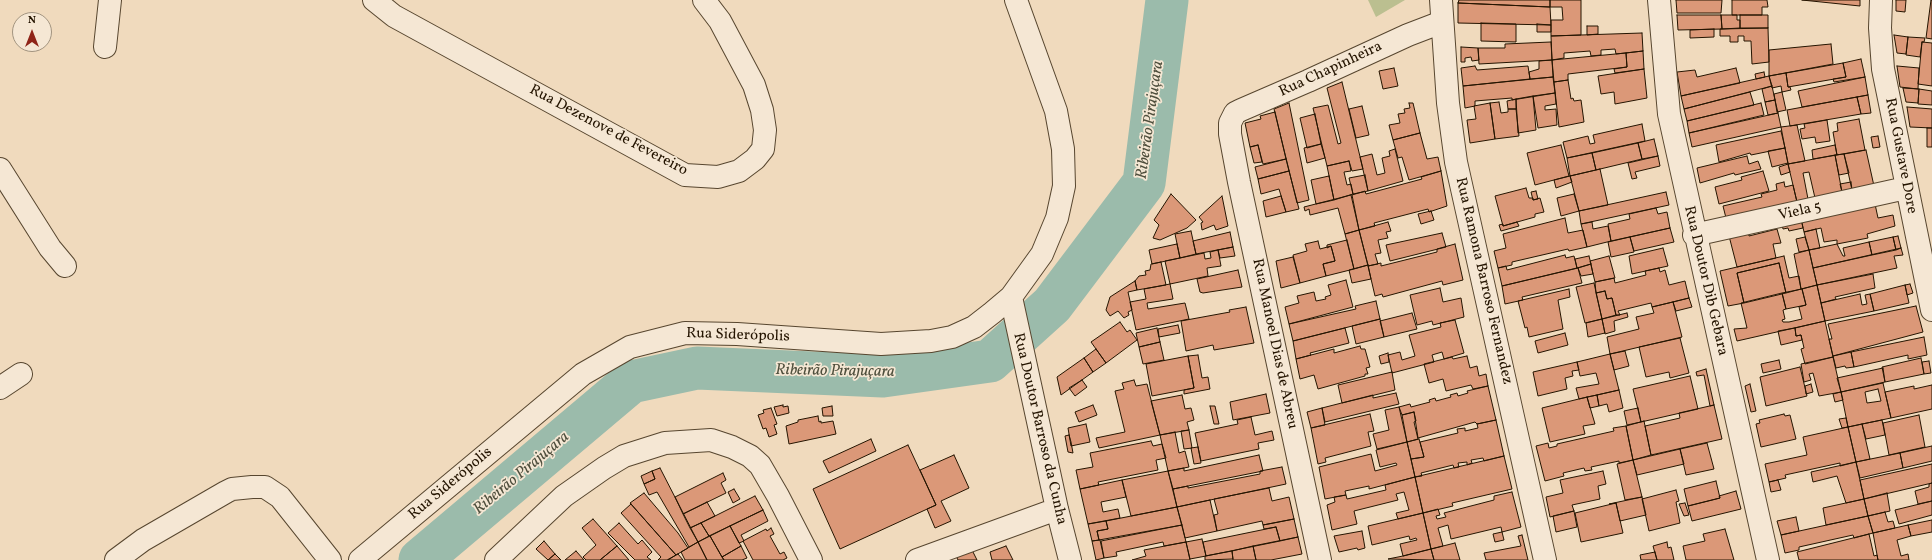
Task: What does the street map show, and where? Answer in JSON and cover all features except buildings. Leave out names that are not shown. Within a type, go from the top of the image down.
[{"type":"street","points":[[105,47],[110,0]]},
{"type":"street","name":"Rua Dezenove de Fevereiro","points":[[374,0],[394,16],[685,175],[718,177],[739,171],[755,159],[762,149],[765,130],[762,110],[754,85],[720,21],[704,0]]},
{"type":"street","points":[[1011,297],[1042,254],[1057,218],[1064,186],[1063,149],[1056,110],[1016,0]]},
{"type":"street","name":"Rua Ramona Barroso Fernandez","points":[[1441,0],[1448,103],[1456,162],[1545,560]]},
{"type":"street","name":"Rua Doutor Dib Gebara","points":[[1659,0],[1669,114],[1694,235],[1768,560]]},
{"type":"street","name":"Rua Gustave Dore","points":[[1881,0],[1880,28],[1882,69],[1932,310]]},
{"type":"street","name":"Rua Chapinheira","points":[[1230,127],[1232,116],[1241,110],[1408,35],[1442,22]]},
{"type":"street","name":"Rua Manoel Dias de Abreu","points":[[1230,127],[1239,182],[1320,560]]},
{"type":"street","points":[[0,169],[46,243],[65,266]]},
{"type":"street","name":"Viela 5","points":[[1694,235],[1906,188]]},
{"type":"street","name":"Rua Doutor Barroso da Cunha","points":[[1011,297],[1057,509],[1070,560]]},
{"type":"street","name":"Rua Siderópolis","points":[[360,560],[583,374],[630,347],[685,333],[737,334],[881,344],[931,342],[952,337],[974,327],[1011,297]]},
{"type":"street","points":[[0,388],[21,374]]},
{"type":"street","points":[[496,560],[564,496],[624,456],[665,443],[711,440],[732,447],[750,456],[760,465],[811,560]]},
{"type":"street","points":[[116,560],[143,540],[232,489],[265,487],[280,497],[330,560]]},
{"type":"street","points":[[916,560],[1057,509]]},
{"type":"green space","points":[[1368,0],[1405,0],[1376,17]]},
{"type":"waterway","name":"Ribeirão Pirajuçara","points":[[420,560],[631,382],[697,368],[883,376],[990,361],[1052,305],[1144,183],[1167,0]]}]
